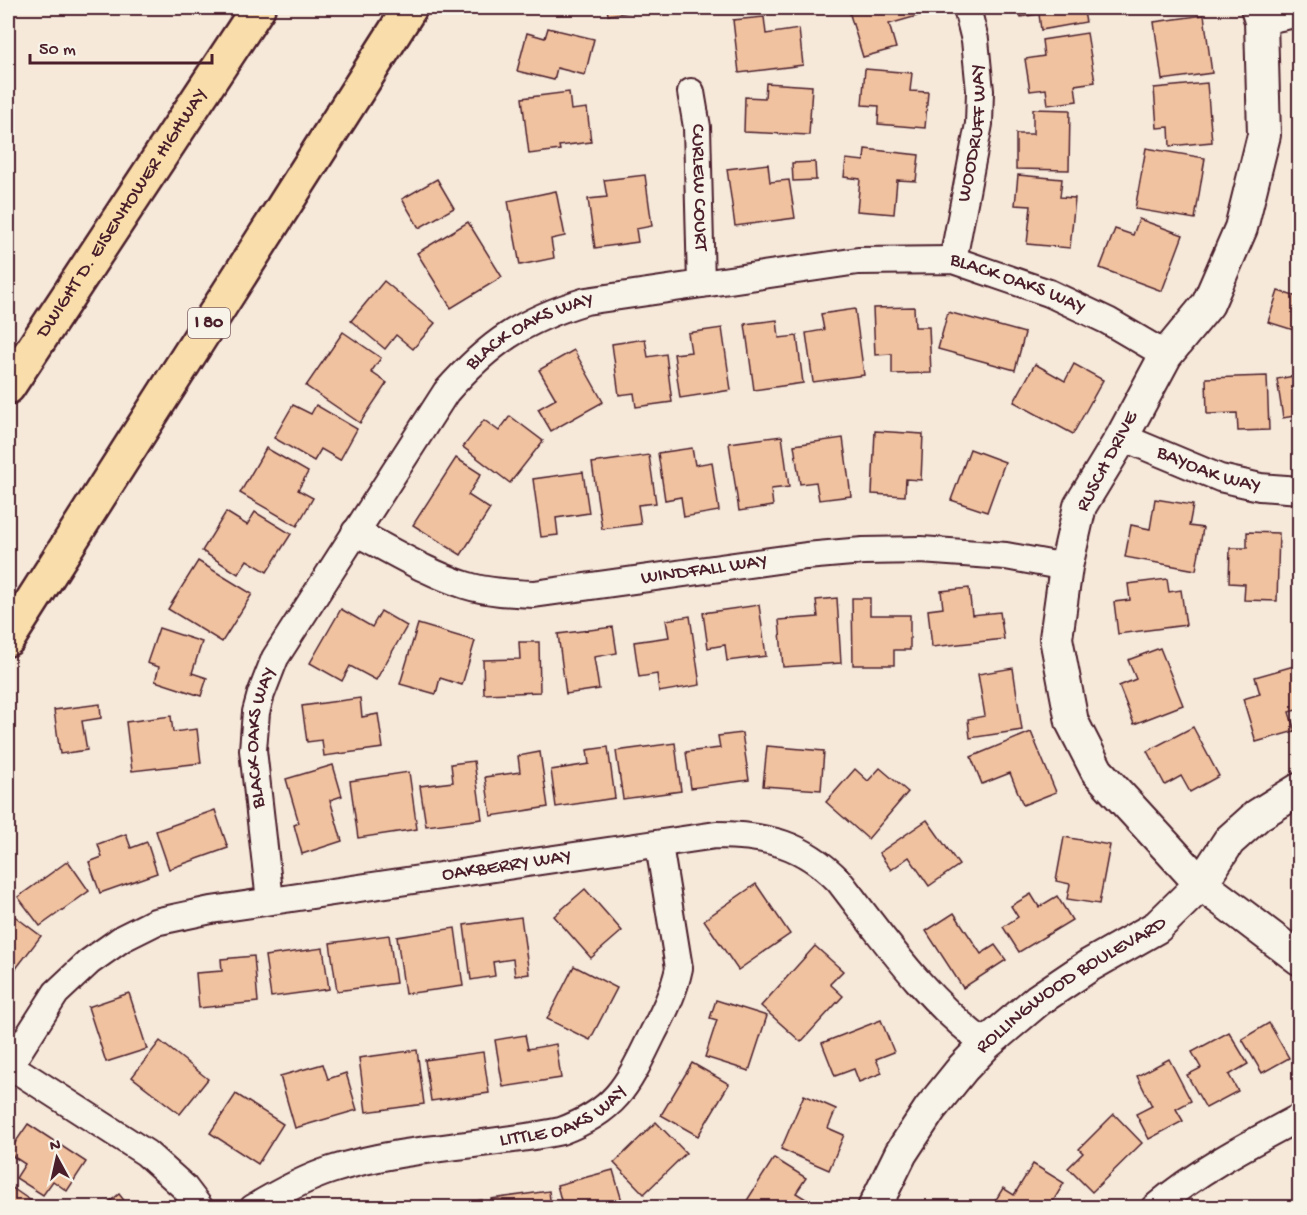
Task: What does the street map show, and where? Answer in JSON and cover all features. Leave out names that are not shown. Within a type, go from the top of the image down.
[{"type":"highway","name":"DWIGHT D. EISENHOWER HIGHWAY","points":[[8,387],[258,8]]},
{"type":"highway","name":"I 80","points":[[8,639],[410,8]]},
{"type":"street","name":"WOODRUFF WAY","points":[[953,260],[979,124],[979,81],[975,40],[967,8]]},
{"type":"street","points":[[1259,14],[1299,13]]},
{"type":"street","name":"RUSCH DRIVE","points":[[1259,14],[1264,135],[1241,228],[1208,304],[1166,355],[1122,437],[1080,506],[1066,567],[1056,638],[1072,722],[1097,771],[1201,884],[1299,959]]},
{"type":"street","name":"CURLEW COURT","points":[[691,92],[697,127],[701,284]]},
{"type":"street","name":"BLACK OAKS WAY","points":[[270,901],[253,750],[256,712],[275,658],[446,392],[468,366],[494,344],[523,325],[586,300],[858,261],[953,260],[1049,293],[1108,321],[1166,355]]},
{"type":"street","name":"BAYOAK WAY","points":[[1122,437],[1221,478],[1260,487],[1299,490]]},
{"type":"street","name":"WINDFALL WAY","points":[[356,532],[464,585],[498,592],[534,594],[806,556],[863,551],[921,550],[1006,556],[1066,567]]},
{"type":"street","name":"ROLLINGWOOD BOULEVARD","points":[[874,1208],[901,1153],[930,1109],[986,1044],[1038,1000],[1090,965],[1157,927],[1201,884],[1229,841],[1258,815],[1299,789]]},
{"type":"street","name":"OAKBERRY WAY","points":[[8,1067],[56,993],[89,962],[123,938],[155,922],[270,901],[716,836],[744,835],[790,846],[825,867],[839,881],[920,984],[964,1028],[986,1044]]},
{"type":"street","name":"LITTLE OAKS WAY","points":[[253,1208],[298,1182],[332,1169],[382,1158],[561,1131],[577,1125],[606,1107],[630,1081],[676,986],[679,968],[660,845]]},
{"type":"street","points":[[8,1067],[153,1158],[184,1187],[200,1208]]},
{"type":"street","points":[[1154,1208],[1175,1190],[1248,1144],[1299,1117]]},
{"type":"building","points":[[607,8],[643,8],[643,10],[608,15]]},
{"type":"building","points":[[848,8],[914,8],[917,16],[889,24],[896,48],[863,57]]},
{"type":"building","points":[[1019,8],[1083,8],[1086,22],[1041,30],[1039,14],[1021,17]]},
{"type":"building","points":[[1204,15],[1212,73],[1162,80],[1154,22]]},
{"type":"building","points":[[764,17],[766,34],[799,29],[803,65],[739,73],[733,20]]},
{"type":"building","points":[[548,28],[594,39],[585,75],[557,68],[554,80],[517,71],[527,33],[545,38]]},
{"type":"building","points":[[1087,33],[1095,82],[1075,85],[1077,101],[1048,105],[1046,89],[1030,91],[1025,59],[1044,56],[1042,40]]},
{"type":"building","points":[[865,69],[912,73],[910,91],[928,92],[925,128],[878,124],[879,106],[862,105]]},
{"type":"building","points":[[766,83],[812,86],[809,135],[744,132],[745,97],[765,98]]},
{"type":"building","points":[[1207,83],[1212,142],[1170,146],[1169,127],[1157,128],[1154,88]]},
{"type":"building","points":[[569,92],[571,110],[587,108],[591,142],[559,146],[560,150],[529,154],[522,98]]},
{"type":"building","points":[[1033,109],[1070,110],[1069,170],[1016,169],[1016,134],[1033,134]]},
{"type":"building","points":[[1146,148],[1205,158],[1195,219],[1135,209]]},
{"type":"building","points":[[865,149],[919,155],[916,181],[897,180],[894,214],[857,211],[860,179],[844,177],[846,159],[864,161]]},
{"type":"building","points":[[815,162],[816,180],[793,181],[792,163]]},
{"type":"building","points":[[768,164],[770,182],[789,180],[795,218],[735,226],[727,169]]},
{"type":"building","points":[[645,175],[652,226],[636,229],[638,242],[595,248],[588,199],[607,197],[604,180]]},
{"type":"building","points":[[1018,175],[1062,179],[1060,197],[1075,198],[1070,248],[1027,244],[1031,206],[1015,205]]},
{"type":"building","points":[[437,179],[454,208],[419,228],[402,199]]},
{"type":"building","points":[[556,191],[565,236],[551,239],[554,258],[520,265],[508,201]]},
{"type":"building","points":[[1139,219],[1183,235],[1162,291],[1100,268],[1115,229],[1133,235]]},
{"type":"building","points":[[468,222],[502,277],[451,308],[417,253]]},
{"type":"building","points":[[384,281],[435,323],[413,349],[396,335],[385,349],[351,321]]},
{"type":"building","points":[[1300,288],[1300,332],[1268,322],[1278,291],[1297,297]]},
{"type":"building","points":[[914,307],[915,327],[929,327],[931,373],[892,374],[892,354],[875,355],[873,308]]},
{"type":"building","points":[[855,309],[864,375],[813,382],[806,333],[824,330],[821,314]]},
{"type":"building","points":[[948,312],[1025,333],[1015,370],[938,349]]},
{"type":"building","points":[[777,320],[779,338],[797,336],[803,383],[754,390],[745,324]]},
{"type":"building","points":[[722,328],[731,390],[680,398],[674,354],[691,352],[688,333]]},
{"type":"building","points":[[343,332],[381,358],[371,372],[387,383],[360,423],[306,386]]},
{"type":"building","points":[[645,339],[648,357],[666,354],[672,402],[636,407],[634,393],[619,395],[612,344]]},
{"type":"building","points":[[574,350],[603,402],[551,431],[538,409],[556,399],[539,370]]},
{"type":"building","points":[[1035,364],[1065,381],[1074,364],[1103,380],[1073,434],[1014,402]]},
{"type":"building","points":[[1300,375],[1300,415],[1283,418],[1277,379]]},
{"type":"building","points":[[1267,376],[1269,430],[1238,431],[1237,413],[1207,414],[1206,378]]},
{"type":"building","points":[[293,405],[311,414],[316,405],[357,429],[340,460],[321,449],[314,461],[274,438]]},
{"type":"building","points":[[510,416],[543,441],[510,483],[463,447],[484,420],[499,431]]},
{"type":"building","points":[[875,431],[923,434],[921,480],[906,479],[905,496],[872,494]]},
{"type":"building","points":[[782,436],[789,487],[771,489],[773,506],[739,511],[729,443]]},
{"type":"building","points":[[843,438],[851,496],[819,500],[816,482],[800,484],[794,445]]},
{"type":"building","points":[[266,448],[308,472],[298,490],[313,498],[297,526],[240,493]]},
{"type":"building","points":[[692,448],[695,465],[712,462],[719,511],[684,517],[681,497],[665,500],[658,453]]},
{"type":"building","points":[[970,449],[1005,462],[987,512],[951,500]]},
{"type":"building","points":[[649,455],[656,503],[638,505],[641,524],[602,529],[592,463]]},
{"type":"building","points":[[456,458],[481,474],[468,495],[490,509],[461,555],[413,525]]},
{"type":"building","points":[[583,472],[589,513],[556,518],[558,535],[541,537],[533,479]]},
{"type":"building","points":[[1155,499],[1193,505],[1189,526],[1203,528],[1196,570],[1125,557],[1131,525],[1150,529]]},
{"type":"building","points":[[226,512],[247,525],[255,512],[291,534],[267,572],[247,560],[238,574],[202,551]]},
{"type":"building","points":[[1247,532],[1279,533],[1277,601],[1244,600],[1245,584],[1229,583],[1230,548],[1247,548]]},
{"type":"building","points":[[198,561],[252,594],[222,642],[168,609]]},
{"type":"building","points":[[1167,579],[1169,592],[1181,590],[1186,625],[1118,634],[1114,602],[1130,600],[1128,584]]},
{"type":"building","points":[[969,588],[972,615],[1000,612],[1004,639],[932,647],[928,610],[943,608],[941,591]]},
{"type":"building","points":[[837,598],[841,663],[783,667],[779,620],[818,617],[816,600]]},
{"type":"building","points":[[852,598],[870,598],[870,615],[910,615],[910,650],[894,650],[894,665],[853,665]]},
{"type":"building","points":[[759,605],[766,656],[727,661],[725,645],[708,648],[703,613]]},
{"type":"building","points":[[341,609],[372,627],[381,611],[407,626],[376,680],[350,666],[342,681],[310,663]]},
{"type":"building","points":[[690,616],[700,685],[659,692],[657,674],[639,677],[634,642],[669,637],[666,620]]},
{"type":"building","points":[[418,624],[475,641],[462,685],[440,678],[436,694],[400,684]]},
{"type":"building","points":[[613,627],[617,653],[594,657],[599,689],[566,694],[558,634]]},
{"type":"building","points":[[159,628],[202,642],[192,673],[207,678],[201,696],[155,681],[159,667],[147,663]]},
{"type":"building","points":[[519,642],[539,642],[540,692],[484,694],[483,660],[520,659]]},
{"type":"building","points":[[1160,648],[1183,705],[1134,724],[1119,686],[1136,679],[1128,660]]},
{"type":"building","points":[[1294,666],[1300,685],[1300,709],[1289,712],[1295,731],[1256,742],[1243,699],[1260,694],[1255,677]]},
{"type":"building","points":[[1013,668],[1022,730],[970,738],[968,719],[985,716],[978,674]]},
{"type":"building","points":[[360,698],[362,717],[378,714],[383,748],[324,756],[322,740],[307,742],[302,706]]},
{"type":"building","points":[[100,704],[101,718],[82,721],[87,750],[60,754],[54,710]]},
{"type":"building","points":[[171,716],[173,732],[197,729],[201,763],[132,771],[126,722]]},
{"type":"building","points":[[1193,727],[1219,776],[1190,792],[1181,776],[1165,785],[1147,751]]},
{"type":"building","points":[[1031,732],[1056,792],[1023,805],[1010,773],[982,784],[971,757]]},
{"type":"building","points":[[742,733],[749,780],[691,788],[686,752],[720,748],[718,736]]},
{"type":"building","points":[[675,743],[681,791],[623,799],[616,751]]},
{"type":"building","points":[[767,746],[824,751],[821,790],[763,786]]},
{"type":"building","points":[[608,747],[615,798],[556,807],[551,770],[589,764],[587,750]]},
{"type":"building","points":[[540,752],[548,807],[491,816],[485,777],[520,772],[518,756]]},
{"type":"building","points":[[474,761],[482,819],[426,826],[420,786],[453,782],[451,764]]},
{"type":"building","points":[[333,765],[342,796],[330,800],[342,841],[302,854],[294,825],[299,823],[286,779]]},
{"type":"building","points":[[880,768],[908,792],[868,839],[826,802],[855,769],[868,781]]},
{"type":"building","points":[[409,772],[417,829],[358,838],[350,781]]},
{"type":"building","points":[[215,810],[228,848],[169,869],[156,831]]},
{"type":"building","points":[[927,820],[959,865],[929,886],[909,857],[891,870],[879,853]]},
{"type":"building","points":[[126,834],[131,848],[147,842],[157,873],[100,893],[89,862],[102,857],[98,844]]},
{"type":"building","points":[[1064,837],[1110,845],[1099,904],[1067,899],[1070,884],[1056,881]]},
{"type":"building","points":[[68,861],[89,891],[40,926],[18,897]]},
{"type":"building","points":[[756,884],[790,934],[738,970],[704,920]]},
{"type":"building","points":[[585,889],[622,931],[591,958],[554,916]]},
{"type":"building","points":[[1031,894],[1039,907],[1057,896],[1072,920],[1019,952],[1003,927],[1018,917],[1011,906]]},
{"type":"building","points":[[954,913],[981,954],[995,945],[1006,960],[963,988],[926,931]]},
{"type":"building","points":[[13,915],[41,936],[8,979],[8,923]]},
{"type":"building","points":[[521,917],[529,974],[515,976],[513,959],[493,962],[495,976],[471,980],[464,925]]},
{"type":"building","points":[[455,928],[463,986],[405,994],[397,937]]},
{"type":"building","points":[[389,935],[396,983],[337,991],[330,943]]},
{"type":"building","points":[[815,946],[843,971],[830,984],[843,996],[801,1042],[761,1006]]},
{"type":"building","points":[[323,948],[329,989],[271,997],[265,956]]},
{"type":"building","points":[[254,956],[258,1002],[199,1008],[196,973],[222,971],[221,959]]},
{"type":"building","points":[[574,966],[617,988],[590,1040],[547,1019]]},
{"type":"building","points":[[129,993],[147,1049],[106,1062],[88,1007]]},
{"type":"building","points":[[716,1000],[767,1016],[749,1071],[705,1057],[717,1020],[710,1018]]},
{"type":"building","points":[[881,1020],[894,1052],[876,1059],[882,1073],[859,1082],[854,1069],[835,1076],[822,1043]]},
{"type":"building","points":[[1269,1023],[1289,1058],[1262,1073],[1242,1039]]},
{"type":"building","points":[[1229,1032],[1248,1064],[1229,1075],[1238,1091],[1206,1108],[1187,1075],[1201,1068],[1192,1052]]},
{"type":"building","points":[[525,1035],[528,1049],[556,1044],[561,1078],[503,1087],[495,1040]]},
{"type":"building","points":[[160,1041],[208,1079],[180,1114],[132,1077]]},
{"type":"building","points":[[417,1050],[424,1104],[366,1112],[359,1058]]},
{"type":"building","points":[[483,1052],[489,1093],[431,1101],[425,1060]]},
{"type":"building","points":[[1169,1059],[1191,1101],[1176,1109],[1183,1121],[1149,1139],[1136,1114],[1152,1106],[1137,1076]]},
{"type":"building","points":[[692,1063],[729,1084],[698,1136],[661,1115]]},
{"type":"building","points":[[323,1064],[328,1079],[346,1073],[357,1110],[295,1128],[280,1076]]},
{"type":"building","points":[[236,1094],[283,1124],[258,1164],[210,1133]]},
{"type":"building","points":[[804,1095],[836,1109],[828,1128],[844,1135],[829,1170],[781,1149]]},
{"type":"building","points":[[1114,1114],[1142,1143],[1092,1192],[1068,1168],[1083,1153],[1079,1149]]},
{"type":"building","points":[[656,1122],[686,1153],[644,1194],[614,1163]]},
{"type":"building","points":[[28,1124],[86,1162],[67,1191],[53,1181],[43,1195],[16,1178],[25,1164],[8,1153]]},
{"type":"building","points":[[774,1158],[806,1178],[796,1193],[814,1204],[812,1208],[754,1208],[746,1202]]},
{"type":"building","points":[[1033,1164],[1064,1183],[1049,1208],[991,1208],[1003,1188],[1014,1195]]},
{"type":"building","points":[[613,1170],[624,1208],[563,1208],[557,1185]]},
{"type":"building","points":[[8,1185],[34,1203],[31,1208],[8,1208]]},
{"type":"building","points":[[549,1191],[551,1208],[492,1208],[491,1199]]},
{"type":"building","points":[[119,1194],[130,1208],[102,1208]]},
{"type":"building","points":[[481,1200],[482,1208],[425,1208]]}]
